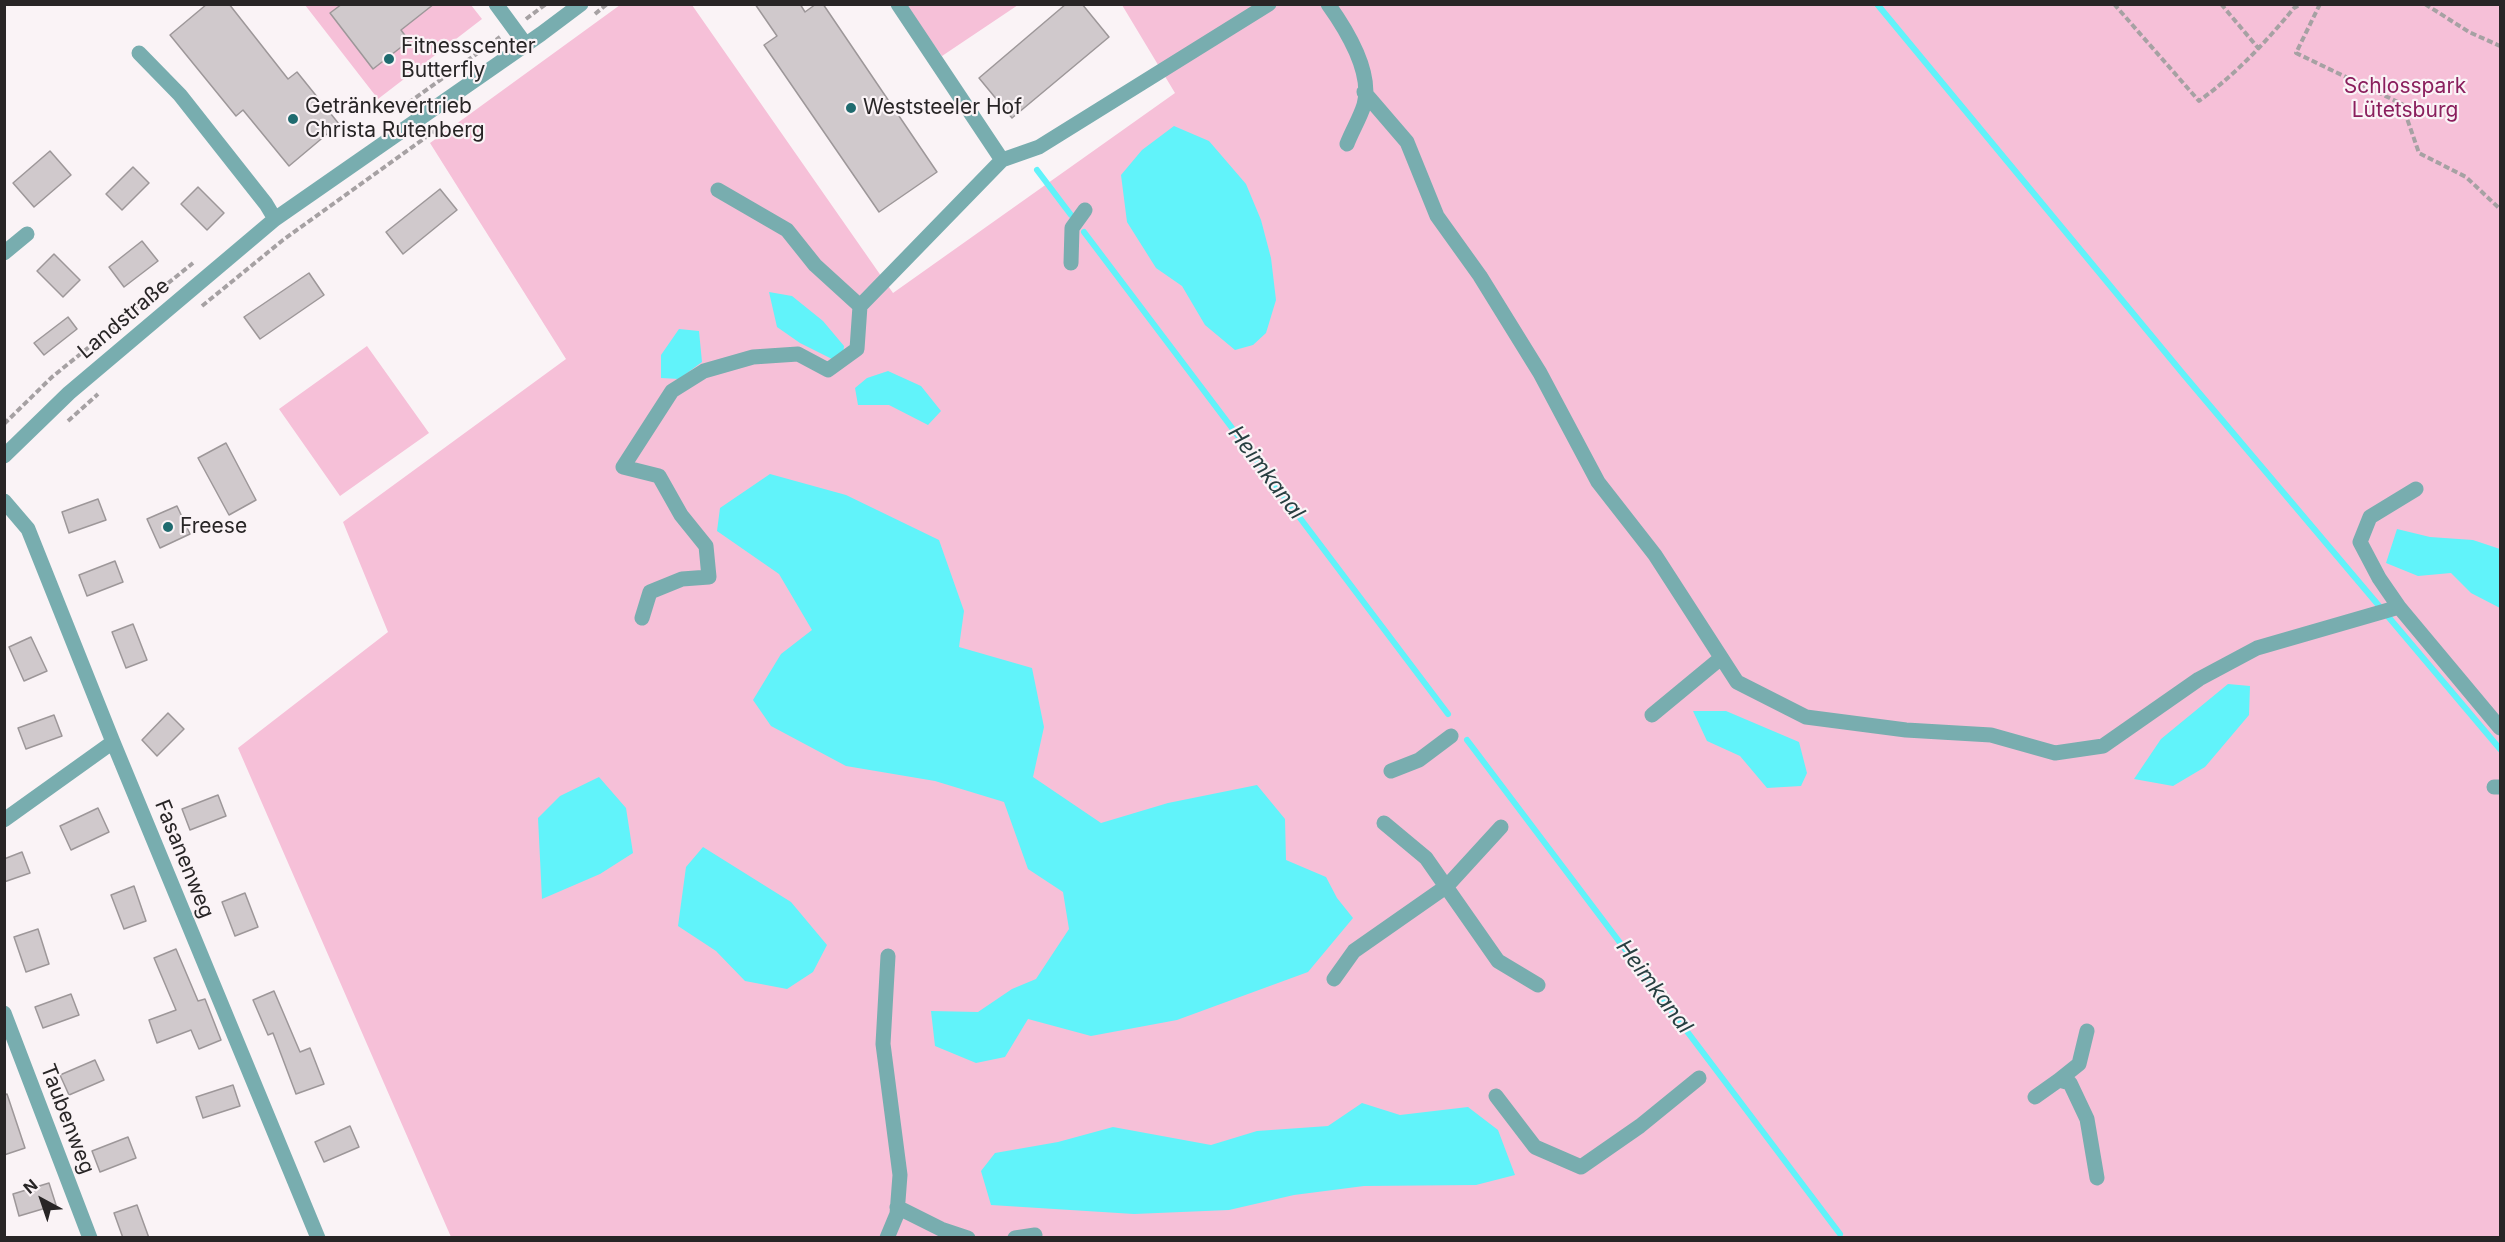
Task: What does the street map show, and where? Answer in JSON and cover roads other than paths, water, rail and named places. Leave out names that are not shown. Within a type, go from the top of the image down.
[{"type":"street","points":[[496,4],[526,45]]},
{"type":"street","name":"Landstraße","points":[[4,456],[69,393],[275,219],[526,45],[581,4]]},
{"type":"street","points":[[898,4],[1002,160]]},
{"type":"street","points":[[642,618],[650,592],[682,579],[709,577],[706,546],[681,515],[660,476],[623,467],[672,391],[704,371],[753,357],[798,354],[828,370],[857,349],[860,306],[1002,160],[1039,147],[1269,4]]},
{"type":"street","points":[[1328,4],[1346,29],[1364,74],[1365,103],[1347,144]]},
{"type":"street","points":[[140,53],[180,95],[266,204],[275,219]]},
{"type":"street","points":[[1364,92],[1407,142],[1437,216],[1480,276],[1540,373],[1598,482],[1655,555],[1737,682],[1806,717],[1906,730],[1991,735],[2055,753],[2103,746],[2199,679],[2257,648],[2396,608]]},
{"type":"street","points":[[718,190],[788,230],[815,265],[860,306]]},
{"type":"street","points":[[1071,263],[1072,228],[1085,210]]},
{"type":"street","points":[[4,253],[27,234]]},
{"type":"street","points":[[2416,489],[2370,517],[2360,542],[2396,608],[2500,728]]},
{"type":"street","name":"Fasanenweg","points":[[4,501],[28,529],[113,742],[318,1238]]},
{"type":"street","points":[[1652,715],[1721,658]]},
{"type":"street","points":[[1391,771],[1419,760],[1451,736]]},
{"type":"street","points":[[4,820],[113,742]]},
{"type":"street","points":[[1384,823],[1426,858],[1498,961],[1538,986]]},
{"type":"street","points":[[1334,980],[1354,951],[1445,887],[1501,826]]},
{"type":"street","points":[[887,1238],[897,1214],[900,1175],[884,1044],[888,956]]},
{"type":"street","name":"Taubenweg","points":[[5,1015],[90,1238]]},
{"type":"street","points":[[2035,1097],[2079,1064],[2087,1031]]},
{"type":"street","points":[[1496,1096],[1535,1147],[1581,1167],[1640,1126],[1699,1078]]},
{"type":"street","points":[[2059,1080],[2070,1083],[2087,1119],[2097,1178]]},
{"type":"street","points":[[897,1207],[941,1229],[968,1238]]},
{"type":"street","points":[[1015,1238],[1035,1235]]},
{"type":"water","points":[[1174,126],[1209,141],[1246,184],[1261,220],[1271,258],[1276,300],[1266,333],[1253,345],[1235,350],[1205,325],[1182,286],[1156,268],[1127,222],[1121,175],[1142,150]]},
{"type":"water","points":[[769,292],[792,296],[823,321],[844,346],[842,364],[800,343],[777,327]]},
{"type":"water","points":[[679,329],[699,331],[702,362],[679,379],[661,378],[661,355]]},
{"type":"water","points":[[888,371],[921,386],[941,411],[928,425],[889,405],[858,405],[855,388],[867,378]]},
{"type":"water","points":[[770,474],[846,495],[939,540],[964,611],[959,647],[1032,668],[1044,727],[1033,777],[1101,823],[1168,803],[1257,785],[1285,819],[1286,860],[1326,877],[1337,898],[1353,918],[1308,972],[1177,1020],[1091,1036],[1028,1019],[1005,1057],[976,1063],[935,1046],[931,1011],[978,1012],[1012,989],[1036,979],[1069,929],[1063,892],[1028,869],[1004,802],[935,781],[846,766],[771,726],[753,700],[781,654],[812,630],[779,574],[717,531],[720,508]]},
{"type":"water","points":[[2397,529],[2430,537],[2473,540],[2500,549],[2500,608],[2471,593],[2451,573],[2418,576],[2386,563]]},
{"type":"water","points":[[2228,684],[2250,686],[2249,715],[2205,767],[2173,786],[2134,779],[2161,739]]},
{"type":"water","points":[[1693,711],[1726,711],[1799,742],[1807,773],[1801,786],[1767,788],[1740,756],[1707,741]]},
{"type":"water","points":[[599,777],[626,808],[633,853],[600,874],[542,899],[538,818],[560,796]]},
{"type":"water","points":[[703,847],[791,902],[827,945],[813,972],[787,989],[745,981],[716,951],[678,926],[686,867]]},
{"type":"water","points":[[1362,1103],[1400,1115],[1468,1107],[1498,1130],[1515,1175],[1476,1185],[1364,1186],[1294,1195],[1229,1210],[1134,1214],[991,1205],[981,1171],[995,1153],[1058,1142],[1113,1127],[1211,1145],[1257,1131],[1328,1126]]},
{"type":"waterway","points":[[1877,4],[2184,375],[2500,749]]},
{"type":"waterway","name":"Heimkanal","points":[[1037,170],[1071,215]]},
{"type":"waterway","name":"Heimkanal","points":[[1084,232],[1448,714]]},
{"type":"waterway","name":"Heimkanal","points":[[1467,740],[1840,1234]]},
{"type":"place","name":"Fitnesscenter Butterfly","points":[[389,59]]},
{"type":"place","name":"Weststeeler Hof","points":[[851,108]]},
{"type":"place","name":"Getränkevertrieb Christa Rutenberg","points":[[293,119]]},
{"type":"place","name":"Freese","points":[[168,527]]},
{"type":"park label","name":"Schlosspark Lütetsburg","points":[[2405,99]]}]
